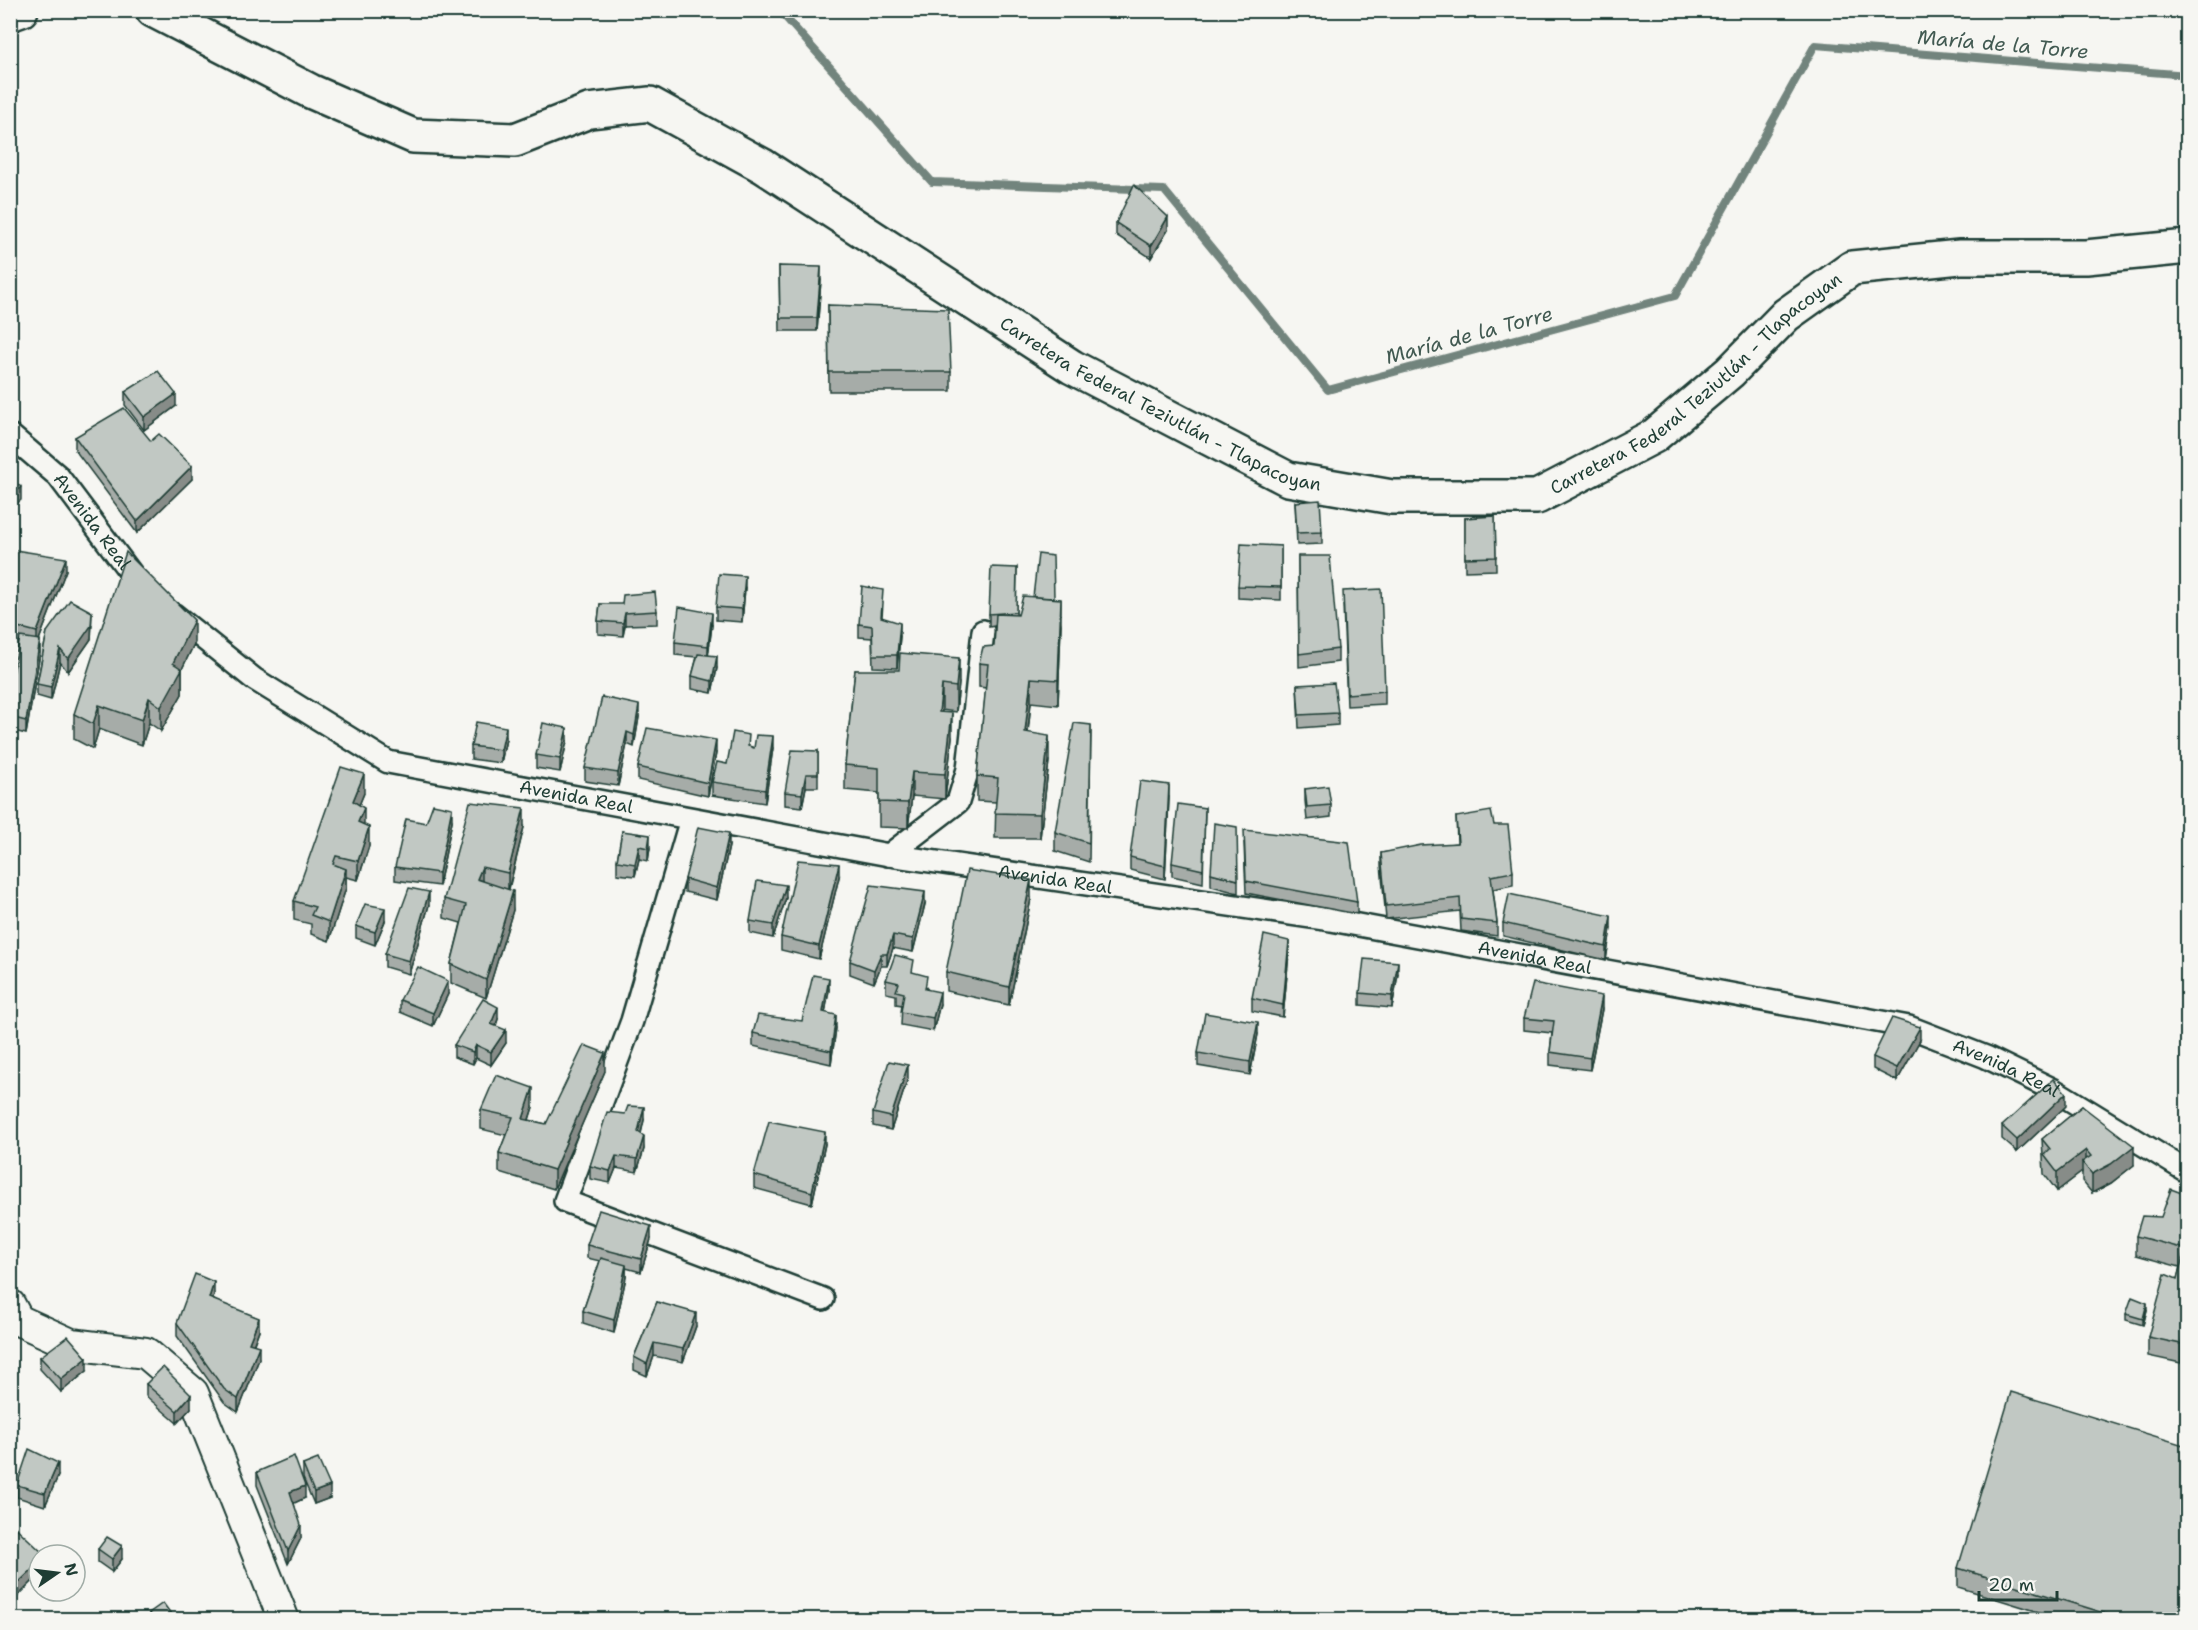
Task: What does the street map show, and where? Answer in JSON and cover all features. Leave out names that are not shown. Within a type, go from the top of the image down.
[{"type":"main road","points":[[10,14],[21,10]]},
{"type":"main road","name":"Carretera Federal Teziutlán - Tlapacoyan","points":[[153,10],[310,91],[413,136],[515,140],[589,111],[650,104],[763,166],[1072,367],[1288,479],[1392,497],[1537,496],[1654,436],[1730,372],[1786,315],[1852,268],[1960,257],[2086,257],[2187,247]]},
{"type":"street","name":"Avenida Real","points":[[10,435],[58,476],[145,592],[254,679],[388,762],[889,855],[1331,920],[1909,1027],[1986,1057],[2054,1090],[2187,1172]]},
{"type":"street","points":[[889,855],[958,802],[968,769],[983,631]]},
{"type":"street","points":[[691,819],[632,1021],[565,1201],[823,1299]]},
{"type":"street","points":[[10,1305],[18,1320],[71,1344],[146,1353],[193,1393],[284,1620]]},
{"type":"building","points":[[1134,185],[1168,217],[1151,246],[1116,223]]},
{"type":"building","points":[[779,266],[821,267],[817,318],[780,318]]},
{"type":"building","points":[[828,305],[948,309],[951,372],[829,372]]},
{"type":"building","points":[[158,371],[176,394],[144,417],[125,392]]},
{"type":"building","points":[[124,408],[151,441],[159,434],[192,466],[137,521],[75,437]]},
{"type":"building","points":[[10,478],[21,487],[10,497]]},
{"type":"building","points":[[1320,500],[1322,532],[1297,533],[1295,502]]},
{"type":"building","points":[[1495,516],[1496,557],[1465,558],[1465,518]]},
{"type":"building","points":[[1241,544],[1281,546],[1281,587],[1238,586]]},
{"type":"building","points":[[15,550],[66,558],[37,632],[10,625],[10,568]]},
{"type":"building","points":[[126,552],[194,620],[173,663],[182,669],[161,707],[149,698],[142,720],[99,705],[93,724],[74,714]]},
{"type":"building","points":[[1038,554],[1053,556],[1054,598],[1033,597]]},
{"type":"building","points":[[1298,556],[1330,556],[1338,649],[1299,654]]},
{"type":"building","points":[[991,567],[1017,568],[1016,612],[989,614]]},
{"type":"building","points":[[719,574],[745,576],[742,609],[716,607]]},
{"type":"building","points":[[862,586],[883,590],[881,617],[900,623],[897,655],[873,655],[872,626],[859,624]]},
{"type":"building","points":[[1381,589],[1385,691],[1347,694],[1343,591]]},
{"type":"building","points":[[655,592],[657,611],[625,613],[623,623],[598,621],[600,604],[622,604],[623,595]]},
{"type":"building","points":[[1023,596],[1061,599],[1058,680],[1031,678],[1025,732],[1049,736],[1040,814],[995,813],[998,778],[977,776],[988,664],[979,663],[983,647],[994,646],[996,614],[1018,615]]},
{"type":"building","points":[[70,600],[92,612],[91,626],[68,659],[60,649],[51,687],[37,684],[47,632]]},
{"type":"building","points":[[679,607],[712,613],[708,646],[675,642]]},
{"type":"building","points":[[20,637],[40,640],[26,721],[10,717],[10,690]]},
{"type":"building","points":[[900,653],[959,658],[956,687],[942,685],[939,712],[952,713],[945,774],[912,772],[908,803],[879,802],[879,768],[845,765],[855,670],[899,670]]},
{"type":"building","points":[[698,654],[717,656],[712,681],[692,676]]},
{"type":"building","points":[[1334,683],[1338,713],[1299,715],[1297,685]]},
{"type":"building","points":[[602,697],[639,705],[634,735],[627,732],[618,773],[585,768]]},
{"type":"building","points":[[476,722],[506,727],[501,750],[471,746]]},
{"type":"building","points":[[543,723],[567,728],[560,759],[536,755]]},
{"type":"building","points":[[1074,723],[1091,725],[1089,843],[1055,832]]},
{"type":"building","points":[[647,728],[716,740],[708,783],[638,767]]},
{"type":"building","points":[[733,732],[749,735],[748,746],[754,748],[756,735],[773,736],[765,790],[712,782],[717,762],[727,764]]},
{"type":"building","points":[[792,750],[818,751],[818,774],[806,774],[802,794],[785,792]]},
{"type":"building","points":[[341,767],[364,774],[353,801],[364,808],[358,822],[369,827],[358,861],[336,856],[333,864],[346,869],[329,922],[311,915],[315,907],[294,901]]},
{"type":"building","points":[[1140,781],[1169,785],[1165,866],[1130,857]]},
{"type":"building","points":[[1328,786],[1331,805],[1307,807],[1305,789]]},
{"type":"building","points":[[470,802],[524,808],[508,873],[482,867],[477,879],[513,891],[486,980],[451,964],[466,905],[444,899]]},
{"type":"building","points":[[433,804],[452,808],[439,873],[395,867],[406,819],[426,823]]},
{"type":"building","points":[[1178,804],[1205,808],[1203,870],[1172,863]]},
{"type":"building","points":[[1491,811],[1494,825],[1508,825],[1513,872],[1491,876],[1497,923],[1461,919],[1460,898],[1386,906],[1381,853],[1421,845],[1458,843],[1456,817]]},
{"type":"building","points":[[1214,823],[1237,827],[1238,880],[1211,873]]},
{"type":"building","points":[[698,827],[729,833],[717,888],[685,879]]},
{"type":"building","points":[[1244,830],[1349,842],[1357,902],[1246,881]]},
{"type":"building","points":[[622,831],[650,835],[648,848],[639,846],[635,864],[617,861]]},
{"type":"building","points":[[798,860],[839,864],[819,946],[781,937]]},
{"type":"building","points":[[967,870],[1031,880],[1009,987],[946,972]]},
{"type":"building","points":[[757,881],[786,885],[773,925],[750,921]]},
{"type":"building","points":[[871,885],[925,892],[913,939],[893,935],[887,954],[881,954],[874,970],[850,961]]},
{"type":"building","points":[[409,888],[429,892],[409,961],[385,954]]},
{"type":"building","points":[[1509,894],[1611,916],[1606,947],[1503,923]]},
{"type":"building","points":[[365,904],[385,908],[375,932],[356,926]]},
{"type":"building","points":[[1264,935],[1289,941],[1283,1005],[1252,998]]},
{"type":"building","points":[[895,955],[914,960],[912,972],[927,976],[925,989],[940,992],[933,1018],[901,1012],[904,993],[896,991],[899,983],[886,980]]},
{"type":"building","points":[[1364,959],[1398,962],[1392,996],[1360,993]]},
{"type":"building","points":[[418,967],[448,981],[433,1013],[400,1000]]},
{"type":"building","points":[[813,975],[829,978],[823,1012],[836,1015],[831,1051],[753,1033],[758,1015],[802,1021]]},
{"type":"building","points":[[1533,983],[1602,996],[1590,1058],[1550,1052],[1554,1021],[1524,1018]]},
{"type":"building","points":[[483,999],[498,1007],[491,1024],[506,1030],[491,1052],[476,1045],[473,1052],[454,1045]]},
{"type":"building","points":[[1205,1013],[1258,1022],[1250,1062],[1198,1053]]},
{"type":"building","points":[[1892,1018],[1920,1027],[1897,1068],[1873,1057]]},
{"type":"building","points":[[584,1045],[605,1053],[554,1170],[499,1153],[513,1117],[481,1110],[496,1075],[533,1088],[523,1119],[546,1124]]},
{"type":"building","points":[[889,1061],[908,1065],[891,1117],[873,1113]]},
{"type":"building","points":[[2054,1079],[2066,1093],[2017,1140],[2002,1126]]},
{"type":"building","points":[[628,1106],[644,1107],[638,1132],[644,1136],[637,1159],[616,1156],[610,1171],[590,1166],[607,1112],[625,1114]]},
{"type":"building","points":[[2082,1106],[2134,1146],[2111,1164],[2092,1174],[2082,1162],[2091,1156],[2086,1150],[2057,1172],[2044,1155],[2050,1149],[2042,1139]]},
{"type":"building","points":[[769,1121],[825,1132],[812,1192],[754,1175]]},
{"type":"building","points":[[2171,1189],[2187,1195],[2187,1322],[2181,1344],[2148,1337],[2165,1274],[2177,1279],[2185,1249],[2136,1236],[2142,1216],[2161,1217]]},
{"type":"building","points":[[599,1210],[651,1226],[641,1259],[587,1245]]},
{"type":"building","points":[[601,1258],[626,1265],[614,1320],[583,1311]]},
{"type":"building","points":[[195,1274],[214,1282],[209,1298],[259,1318],[249,1343],[259,1346],[238,1399],[224,1389],[177,1323]]},
{"type":"building","points":[[2132,1297],[2147,1303],[2143,1319],[2126,1314]]},
{"type":"building","points":[[657,1302],[696,1313],[683,1349],[654,1343],[647,1364],[634,1357]]},
{"type":"building","points":[[68,1336],[87,1358],[61,1379],[40,1357]]},
{"type":"building","points":[[163,1367],[191,1395],[177,1411],[146,1384]]},
{"type":"building","points":[[2011,1392],[2187,1446],[2187,1620],[2127,1620],[1958,1568]]},
{"type":"building","points":[[29,1449],[58,1463],[45,1493],[17,1485]]},
{"type":"building","points":[[294,1456],[305,1486],[290,1492],[301,1525],[288,1551],[257,1472]]},
{"type":"building","points":[[318,1459],[330,1486],[314,1492],[303,1465]]},
{"type":"building","points":[[10,1522],[32,1543],[27,1543],[27,1574],[18,1583],[10,1576]]},
{"type":"building","points":[[107,1537],[122,1546],[112,1559],[98,1549]]},
{"type":"building","points":[[163,1603],[174,1618],[154,1620],[149,1613]]},
{"type":"waterway","name":"María de la Torre","points":[[457,10],[462,15],[484,10]]},
{"type":"waterway","name":"María de la Torre","points":[[779,10],[932,182],[1164,190],[1328,390],[1675,296],[1815,45],[2188,75]]}]
